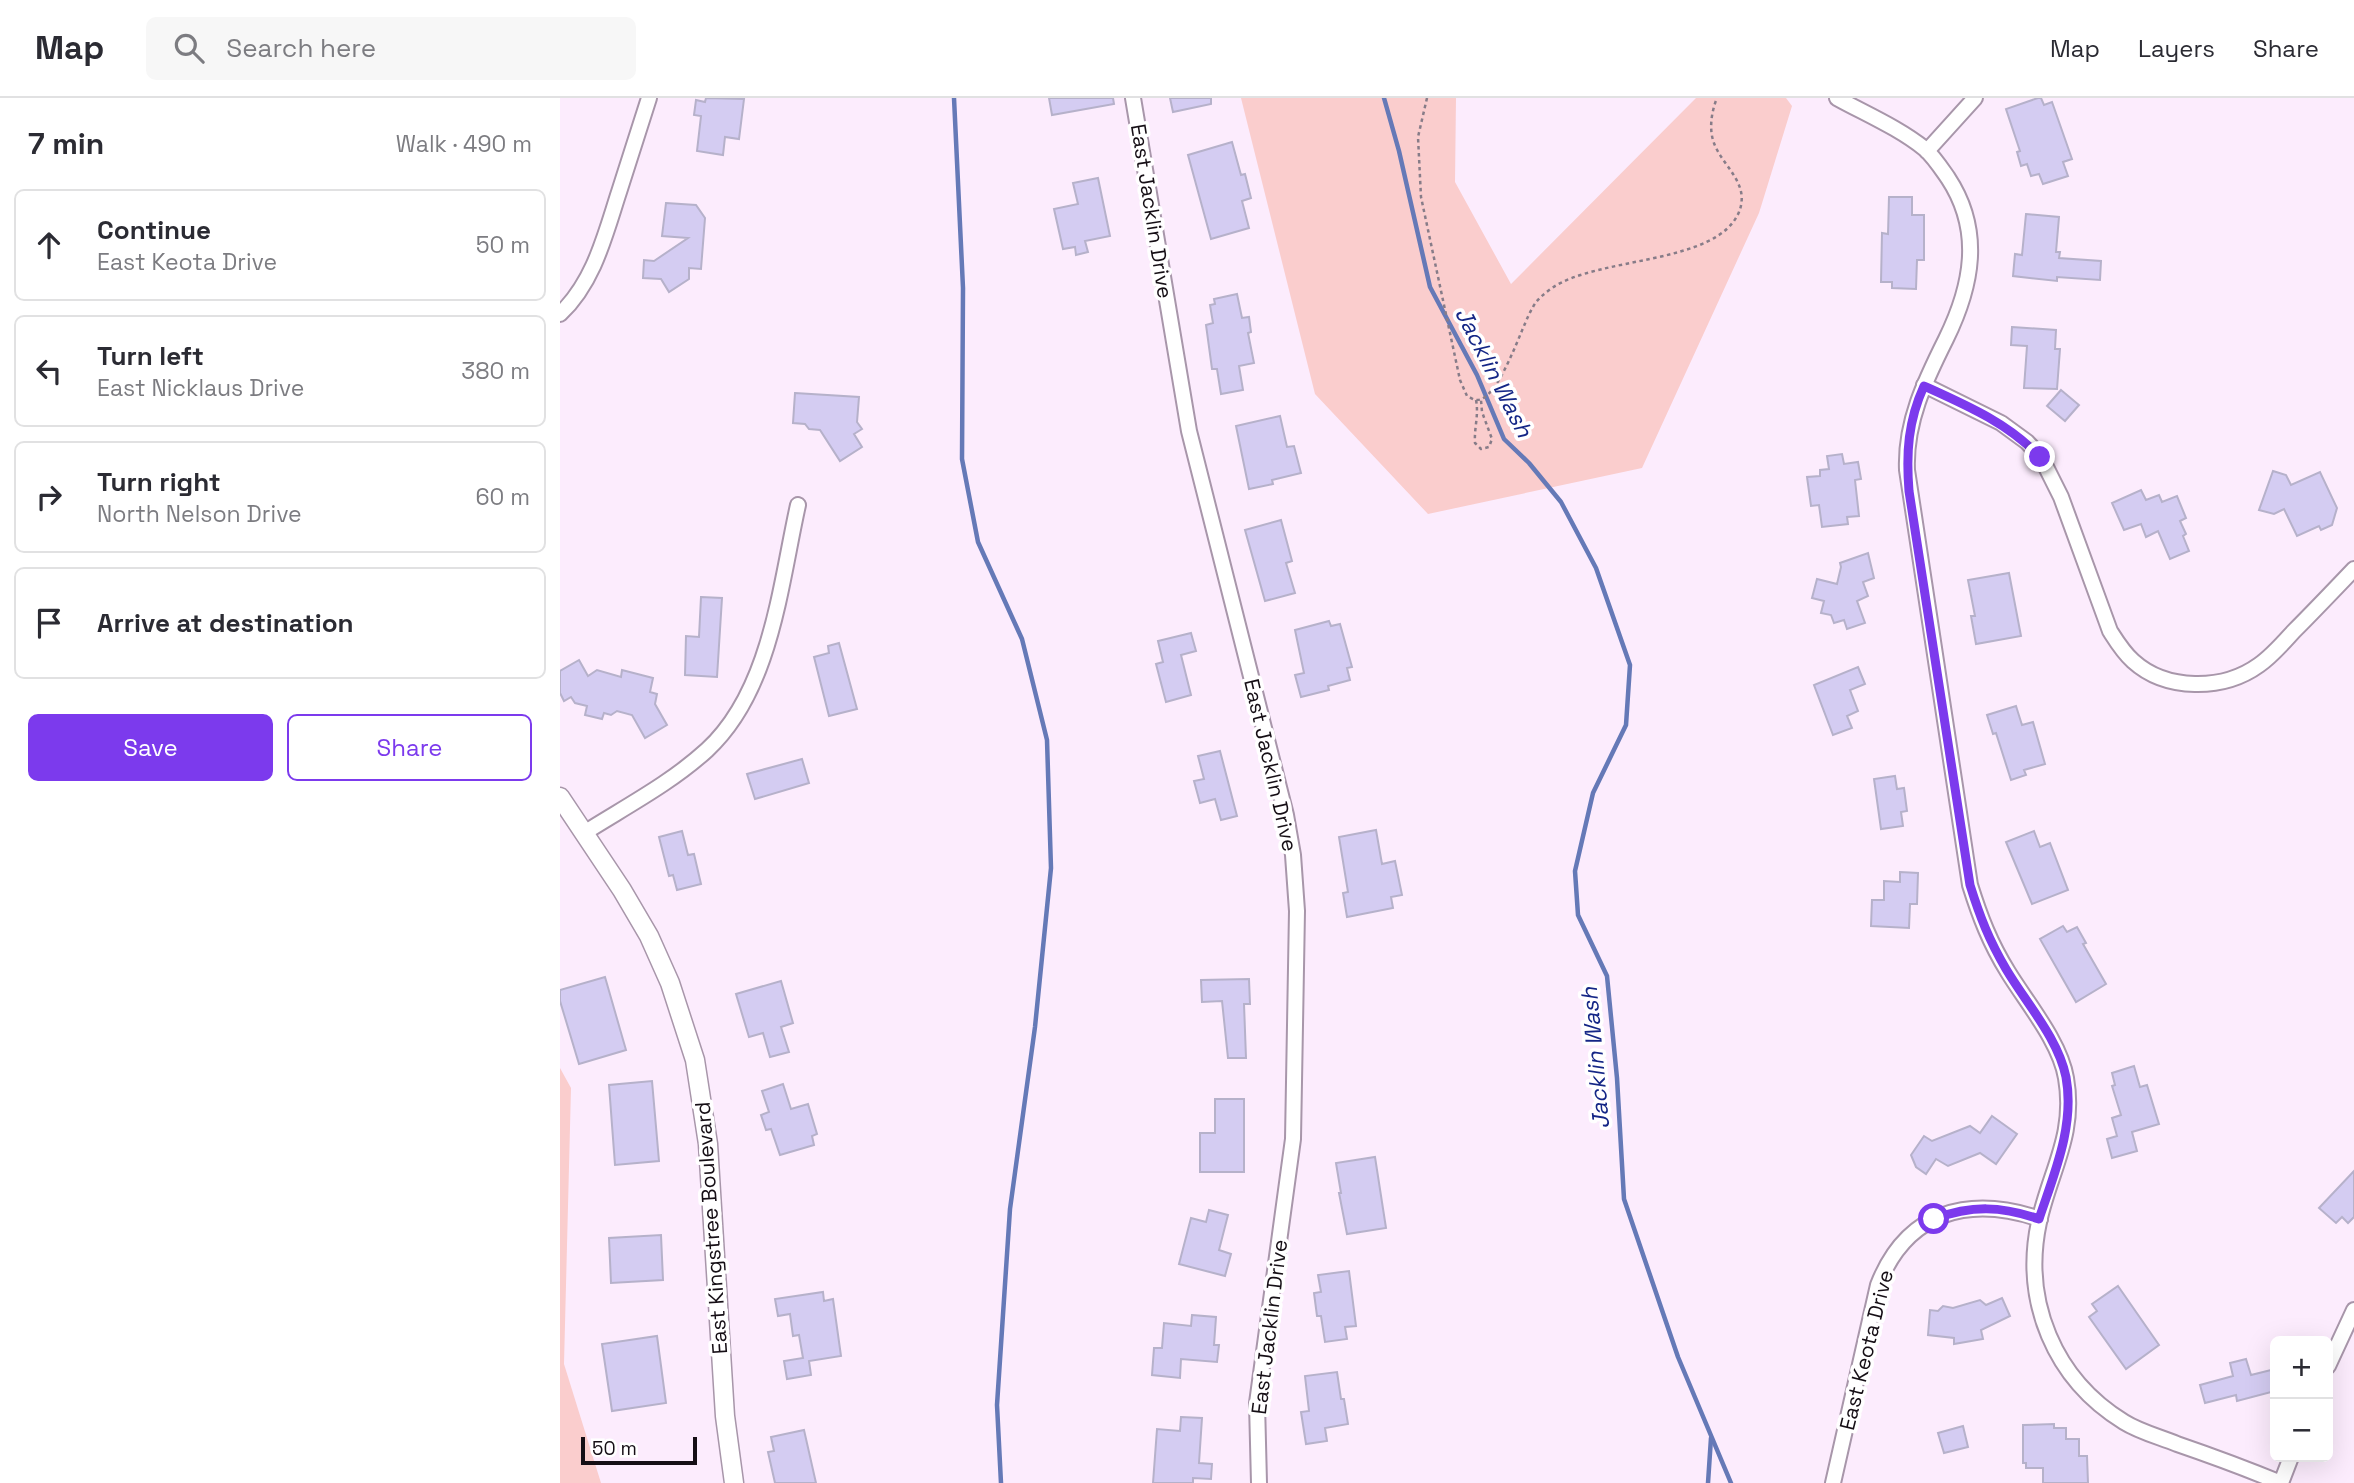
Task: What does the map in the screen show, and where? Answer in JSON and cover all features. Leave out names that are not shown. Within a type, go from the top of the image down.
[{"type":"street","points":[[560,314],[581,290],[590,274],[603,242],[649,98]]},
{"type":"street","name":"East Jacklin Drive","points":[[1133,98],[1189,431],[1286,815],[1293,855],[1297,934],[1293,1139],[1257,1404],[1258,1483]]},
{"type":"street","points":[[1837,98],[1927,151],[1955,189],[1969,233],[1971,258],[1957,316],[1911,419],[1908,438],[1909,491],[1970,885],[1985,933],[2053,1042],[2066,1077],[2068,1116],[2063,1150],[2039,1219],[2034,1271],[2044,1327],[2060,1358],[2086,1394],[2136,1428],[2281,1483],[2289,1462]]},
{"type":"street","points":[[1927,151],[1975,98]]},
{"type":"street","points":[[1924,386],[2001,423],[2027,442],[2040,457],[2061,497],[2110,631],[2134,663],[2158,676],[2175,682],[2202,685],[2220,682],[2250,671],[2277,649],[2354,569]]},
{"type":"street","points":[[584,833],[706,751],[727,729],[750,691],[766,652],[798,505]]},
{"type":"street","name":"East Kingstree Boulevard","points":[[560,797],[649,936],[670,983],[695,1060],[708,1144],[725,1416],[734,1483]]},
{"type":"street","name":"East Keota Drive","points":[[1833,1483],[1878,1285],[1886,1265],[1900,1244],[1918,1228],[1934,1219],[1963,1209],[1996,1209],[2039,1219]]},
{"type":"street","points":[[2333,1355],[2354,1310]]},
{"type":"path","points":[[1427,98],[1418,137],[1421,197],[1460,380],[1467,396],[1479,400]]},
{"type":"path","points":[[1479,400],[1491,392],[1503,374],[1533,306],[1543,295],[1574,276],[1692,248],[1716,239],[1730,226],[1739,212],[1741,187],[1713,139],[1713,109],[1717,98]]},
{"type":"path","points":[[1479,400],[1492,439],[1489,447],[1481,449],[1475,443],[1474,434],[1479,400]]},
{"type":"shaded area","points":[[1241,98],[1456,98],[1455,182],[1511,284],[1696,98],[1786,98],[1792,106],[1759,213],[1642,468],[1428,514],[1315,394]]},
{"type":"shaded area","points":[[560,1068],[571,1088],[564,1364],[601,1483],[560,1483]]},
{"type":"building","points":[[706,98],[744,99],[739,139],[725,137],[723,155],[697,151],[701,116],[694,115],[696,100],[705,102]]},
{"type":"building","points":[[1049,98],[1113,98],[1114,104],[1052,115]]},
{"type":"building","points":[[1170,98],[1211,98],[1211,104],[1173,112]]},
{"type":"building","points":[[2041,98],[2044,105],[2052,102],[2072,159],[2063,162],[2068,176],[2043,184],[2039,174],[2031,176],[2027,164],[2021,166],[2017,152],[2020,151],[2006,109]]},
{"type":"building","points":[[1232,142],[1251,198],[1242,201],[1249,228],[1211,239],[1188,155]]},
{"type":"building","points":[[1098,178],[1110,236],[1085,241],[1088,252],[1076,255],[1075,247],[1063,249],[1054,209],[1078,204],[1073,183]]},
{"type":"building","points":[[1889,197],[1912,197],[1912,215],[1924,215],[1924,260],[1917,260],[1916,289],[1892,288],[1892,282],[1881,282],[1882,233],[1888,234]]},
{"type":"building","points":[[666,203],[696,205],[705,218],[701,269],[689,268],[689,279],[669,292],[661,279],[643,278],[644,260],[654,261],[688,238],[662,236]]},
{"type":"building","points":[[2026,214],[2059,217],[2056,252],[2060,252],[2059,258],[2101,261],[2100,280],[2057,277],[2057,281],[2013,276],[2015,254],[2022,255]]},
{"type":"building","points":[[1237,294],[1242,318],[1249,317],[1251,332],[1248,333],[1254,363],[1239,366],[1243,390],[1221,394],[1217,369],[1212,369],[1206,325],[1213,323],[1210,305],[1215,304],[1214,299]]},
{"type":"building","points":[[2012,327],[2056,330],[2055,349],[2060,349],[2057,389],[2024,388],[2027,346],[2011,345]]},
{"type":"building","points":[[2061,390],[2079,405],[2065,421],[2047,406]]},
{"type":"building","points":[[795,393],[859,397],[857,422],[862,429],[854,434],[862,447],[840,461],[820,430],[793,423]]},
{"type":"building","points":[[1280,416],[1287,447],[1294,446],[1301,473],[1272,480],[1273,484],[1249,489],[1236,426]]},
{"type":"building","points":[[1842,454],[1844,464],[1858,462],[1861,479],[1855,480],[1859,516],[1847,517],[1848,524],[1822,527],[1819,505],[1811,506],[1807,477],[1820,476],[1820,470],[1829,469],[1827,456]]},
{"type":"building","points":[[2273,471],[2286,475],[2291,485],[2320,472],[2337,508],[2332,525],[2321,530],[2319,526],[2297,536],[2284,509],[2274,514],[2259,510]]},
{"type":"building","points":[[2141,490],[2146,500],[2159,495],[2162,502],[2177,496],[2186,518],[2180,521],[2189,551],[2170,559],[2158,531],[2146,537],[2141,524],[2124,530],[2112,503]]},
{"type":"building","points":[[1281,520],[1292,561],[1286,563],[1295,593],[1265,601],[1245,530]]},
{"type":"building","points":[[1868,553],[1874,578],[1863,582],[1868,596],[1857,601],[1865,623],[1847,629],[1844,620],[1834,623],[1831,615],[1821,613],[1824,601],[1812,598],[1817,579],[1837,584],[1840,563]]},
{"type":"building","points":[[2009,573],[2021,636],[1976,644],[1971,616],[1975,616],[1968,580]]},
{"type":"building","points":[[701,597],[722,598],[717,677],[685,675],[686,636],[699,637]]},
{"type":"building","points":[[1329,621],[1331,626],[1340,624],[1352,667],[1347,668],[1350,680],[1328,686],[1329,690],[1301,697],[1295,675],[1304,673],[1295,630]]},
{"type":"building","points":[[1191,633],[1196,651],[1181,655],[1191,695],[1166,702],[1156,664],[1163,662],[1158,641]]},
{"type":"building","points":[[839,643],[857,709],[829,716],[814,657],[829,653],[828,646]]},
{"type":"building","points":[[579,660],[588,676],[597,670],[621,677],[622,670],[653,678],[650,692],[657,694],[655,704],[667,725],[645,738],[632,715],[617,711],[611,715],[604,713],[602,719],[585,715],[587,706],[575,703],[571,697],[564,701],[560,693],[560,671]]},
{"type":"building","points":[[1858,667],[1865,684],[1850,690],[1858,711],[1847,716],[1852,728],[1833,735],[1814,685]]},
{"type":"building","points":[[2016,706],[2022,725],[2033,722],[2045,764],[2024,770],[2026,775],[2011,780],[1996,733],[1993,734],[1987,715]]},
{"type":"building","points":[[1220,751],[1237,816],[1221,820],[1215,799],[1200,803],[1194,781],[1204,779],[1198,756]]},
{"type":"building","points":[[802,759],[809,783],[755,799],[747,774]]},
{"type":"building","points":[[1895,776],[1897,789],[1904,788],[1907,811],[1901,812],[1903,826],[1881,829],[1874,779]]},
{"type":"building","points":[[1376,830],[1382,864],[1395,861],[1402,895],[1391,897],[1393,908],[1347,917],[1343,893],[1348,892],[1339,837]]},
{"type":"building","points":[[682,831],[688,855],[694,854],[701,884],[677,890],[673,875],[669,876],[659,837]]},
{"type":"building","points":[[2034,831],[2040,847],[2050,843],[2068,890],[2032,904],[2006,842]]},
{"type":"building","points":[[1900,872],[1918,873],[1917,904],[1910,904],[1909,928],[1871,926],[1872,900],[1884,900],[1884,881],[1900,882]]},
{"type":"building","points":[[2063,926],[2067,932],[2077,927],[2086,943],[2083,944],[2106,984],[2076,1002],[2040,939]]},
{"type":"building","points":[[605,977],[626,1050],[579,1064],[560,1001],[560,990]]},
{"type":"building","points":[[1249,979],[1250,1004],[1244,1004],[1246,1058],[1228,1058],[1222,1001],[1202,1002],[1201,980]]},
{"type":"building","points":[[781,981],[793,1023],[781,1027],[789,1052],[770,1057],[763,1033],[749,1037],[736,994]]},
{"type":"building","points":[[2134,1066],[2140,1087],[2147,1085],[2159,1124],[2132,1132],[2137,1151],[2112,1158],[2107,1139],[2117,1136],[2112,1118],[2121,1115],[2112,1086],[2115,1085],[2112,1073]]},
{"type":"building","points":[[652,1081],[659,1161],[615,1165],[609,1085]]},
{"type":"building","points":[[783,1084],[791,1109],[808,1104],[817,1134],[812,1136],[814,1145],[780,1155],[771,1129],[766,1130],[761,1115],[769,1112],[762,1091]]},
{"type":"building","points":[[1215,1099],[1244,1099],[1244,1172],[1200,1172],[1200,1133],[1215,1133]]},
{"type":"building","points":[[1992,1116],[2017,1134],[1996,1164],[1980,1153],[1948,1166],[1936,1159],[1926,1174],[1916,1167],[1911,1155],[1924,1136],[1932,1141],[1970,1126],[1980,1133]]},
{"type":"building","points":[[1375,1157],[1386,1228],[1347,1234],[1336,1163]]},
{"type":"building","points":[[2354,1171],[2354,1217],[2348,1223],[2342,1217],[2336,1223],[2319,1208]]},
{"type":"building","points":[[1209,1210],[1228,1215],[1219,1250],[1231,1254],[1225,1276],[1179,1264],[1191,1218],[1206,1222]]},
{"type":"building","points":[[661,1235],[663,1280],[611,1283],[609,1238]]},
{"type":"building","points":[[1349,1271],[1356,1326],[1345,1327],[1347,1339],[1325,1342],[1321,1316],[1317,1316],[1314,1293],[1321,1292],[1318,1275]]},
{"type":"building","points":[[2118,1286],[2159,1345],[2126,1369],[2089,1317],[2097,1311],[2092,1304]]},
{"type":"building","points":[[823,1292],[824,1301],[833,1299],[841,1356],[809,1361],[811,1375],[787,1379],[784,1361],[803,1358],[799,1335],[793,1336],[790,1314],[778,1316],[775,1299]]},
{"type":"building","points":[[2002,1298],[2010,1316],[1981,1330],[1983,1339],[1954,1344],[1954,1338],[1928,1335],[1930,1310],[1938,1311],[1943,1306],[1953,1308],[1980,1300],[1986,1305]]},
{"type":"building","points":[[1192,1315],[1216,1317],[1214,1345],[1219,1345],[1217,1362],[1181,1359],[1180,1378],[1152,1375],[1154,1348],[1162,1348],[1164,1323],[1191,1326]]},
{"type":"building","points":[[657,1336],[666,1403],[612,1411],[602,1344]]},
{"type":"building","points":[[2246,1359],[2251,1375],[2270,1370],[2270,1392],[2237,1401],[2236,1395],[2205,1403],[2200,1385],[2233,1376],[2230,1363]]},
{"type":"building","points":[[1337,1372],[1348,1424],[1325,1428],[1327,1441],[1306,1444],[1301,1412],[1309,1411],[1305,1376]]},
{"type":"building","points":[[1181,1417],[1202,1418],[1199,1463],[1212,1464],[1211,1479],[1193,1478],[1193,1483],[1153,1483],[1157,1429],[1180,1431]]},
{"type":"building","points":[[2054,1424],[2054,1428],[2066,1428],[2066,1439],[2079,1439],[2079,1456],[2087,1456],[2088,1483],[2043,1483],[2043,1468],[2026,1468],[2026,1463],[2023,1463],[2023,1425]]},
{"type":"building","points":[[1963,1426],[1968,1447],[1944,1453],[1938,1433]]},
{"type":"building","points":[[804,1430],[816,1483],[775,1483],[768,1452],[774,1451],[771,1437]]},
{"type":"waterway","points":[[954,98],[963,288],[962,459],[978,542],[1022,639],[1047,740],[1051,868],[1035,1027],[1010,1209],[997,1405],[1001,1483]]},
{"type":"waterway","name":"Jacklin Wash","points":[[1384,98],[1430,287],[1477,375],[1504,439],[1529,463],[1561,502],[1596,568],[1630,665],[1626,725],[1593,793],[1575,871],[1578,915],[1607,976],[1617,1078],[1624,1199],[1678,1357],[1731,1483]]},
{"type":"waterway","points":[[1708,1483],[1711,1438]]},
{"type":"route","points":[[1934,1219],[1971,1208],[1996,1209],[2039,1219],[2063,1150],[2068,1116],[2066,1077],[2053,1042],[1985,933],[1970,885],[1909,491],[1908,438],[1911,419],[1924,386],[2001,423],[2027,442],[2040,457]]}]
